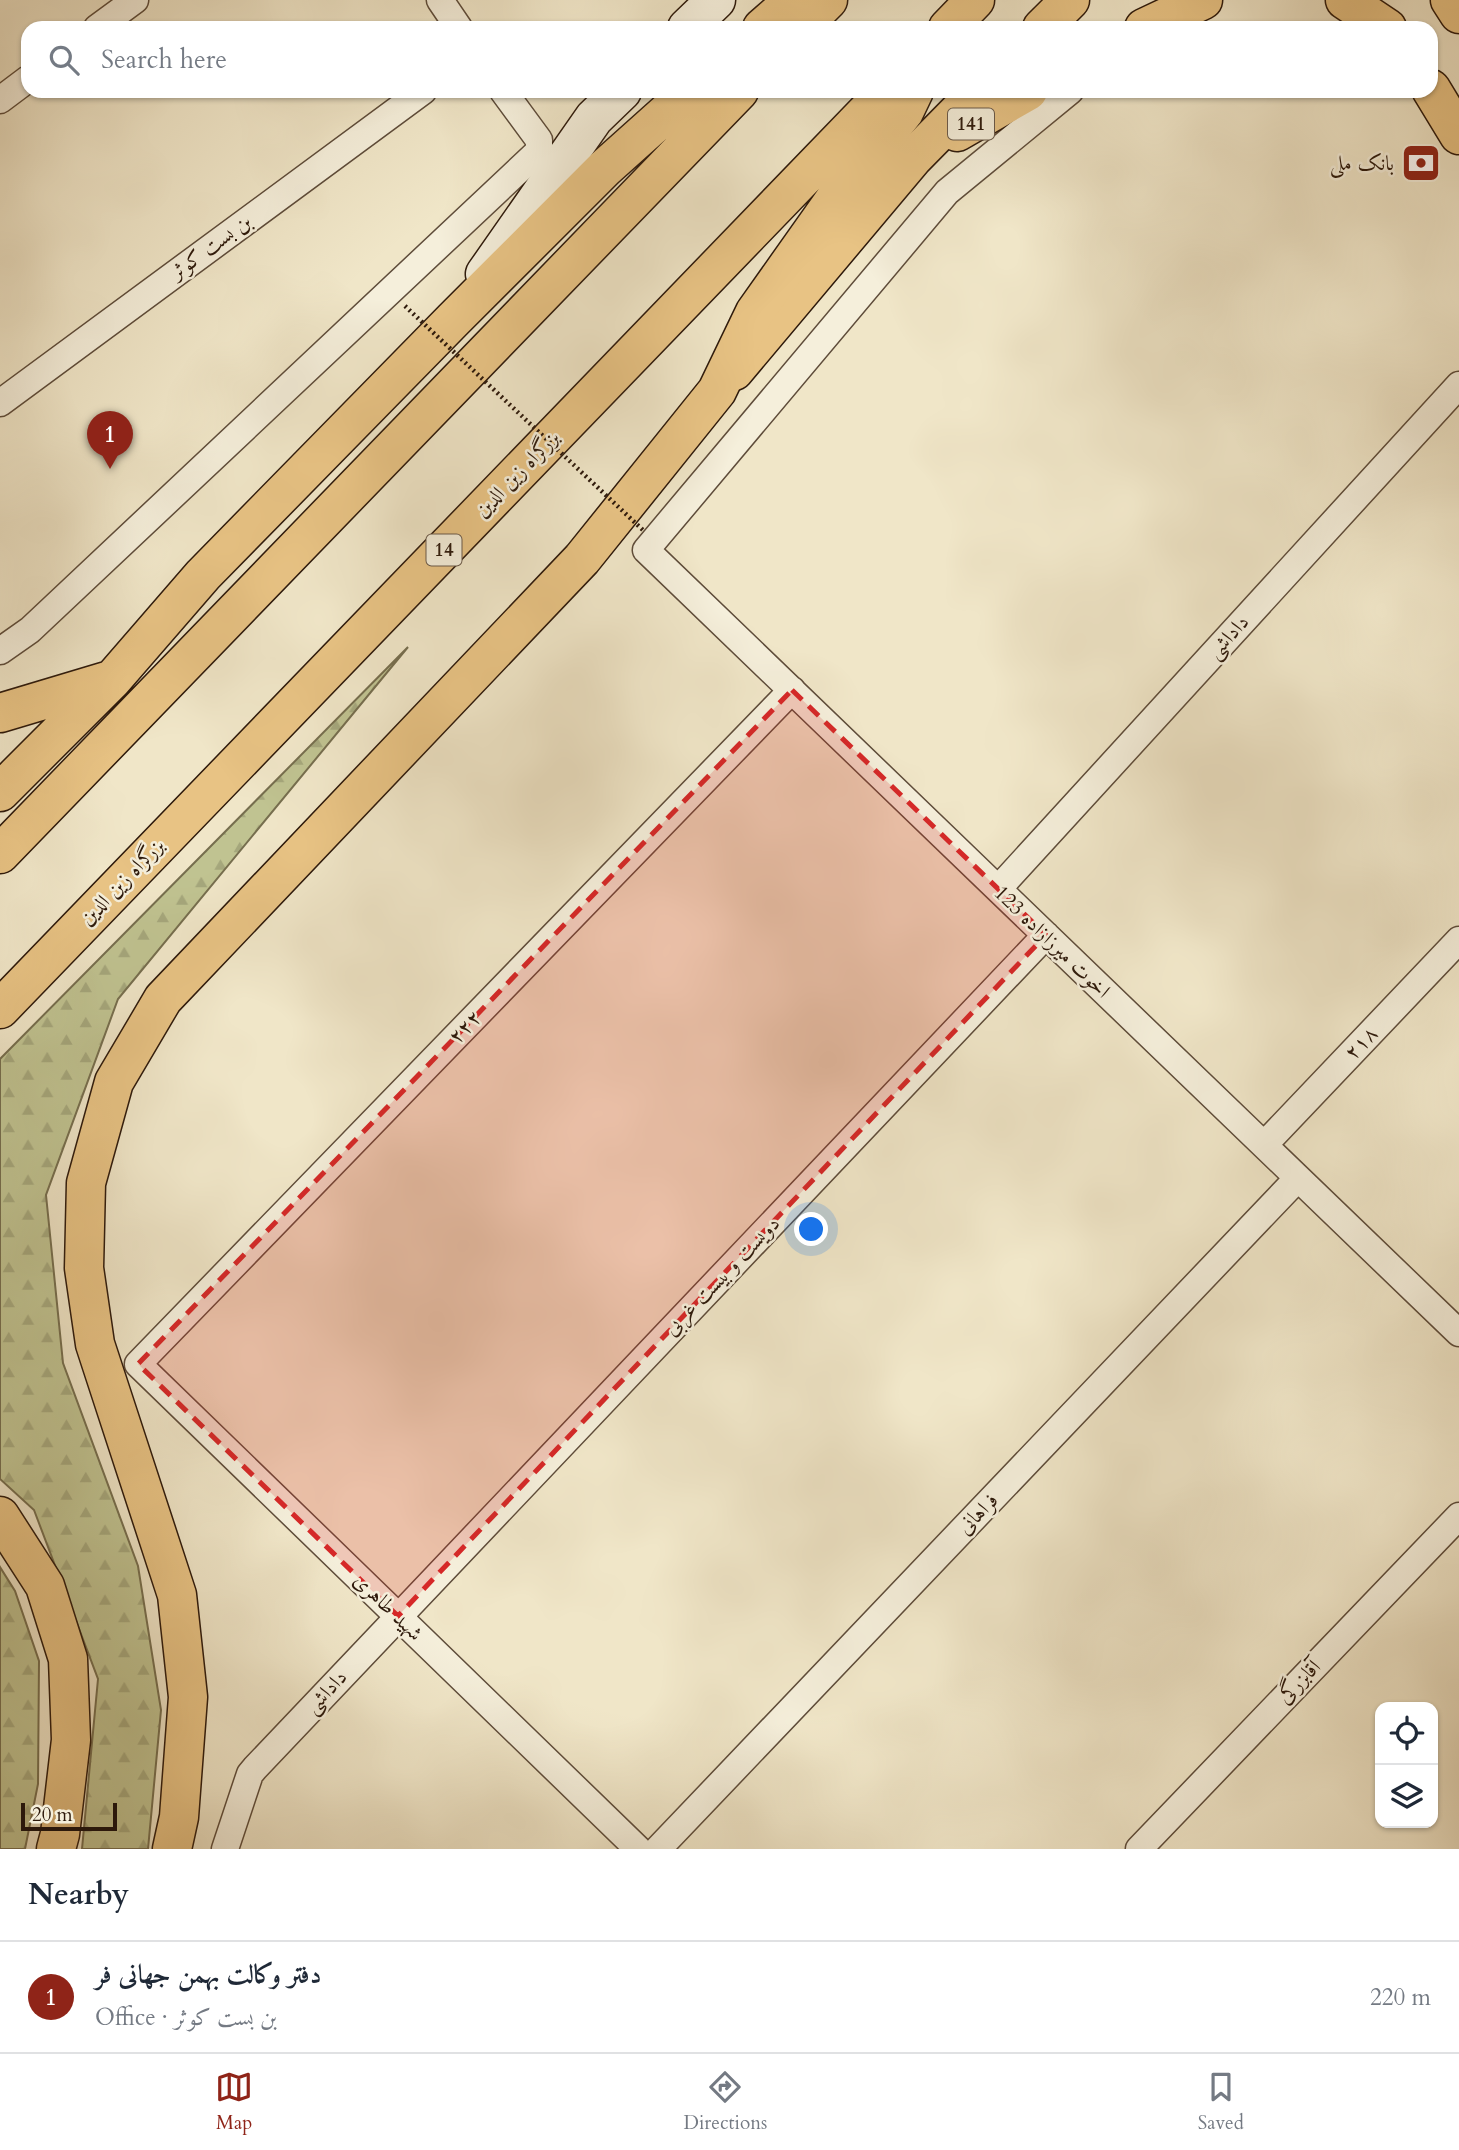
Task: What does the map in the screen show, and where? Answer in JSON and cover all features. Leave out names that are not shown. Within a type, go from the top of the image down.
[{"type":"main road","points":[[694,21],[716,0]]},
{"type":"main road","points":[[770,21],[794,0]]},
{"type":"main road","points":[[807,21],[828,0]]},
{"type":"main road","points":[[955,21],[975,0]]},
{"type":"main road","points":[[1049,21],[1070,0]]},
{"type":"main road","points":[[1159,21],[1203,0]]},
{"type":"main road","points":[[1345,0],[1376,21]]},
{"type":"main road","points":[[1450,0],[1459,14]]},
{"type":"main road","points":[[453,320],[594,118],[615,98]]},
{"type":"main road","points":[[0,792],[112,680],[203,575],[453,320],[605,168],[683,98]]},
{"type":"main road","points":[[0,854],[732,98]]},
{"type":"main road","name":"بزرگراه زین الدین","points":[[0,1009],[880,98]]},
{"type":"main road","points":[[717,391],[755,312],[835,199],[904,112],[911,98]]},
{"type":"main road","points":[[172,1849],[179,1817],[188,1697],[177,1595],[95,1344],[83,1268],[86,1183],[114,1082],[163,999],[582,559],[717,391],[913,158],[972,98]]},
{"type":"main road","name":"141","points":[[913,158],[1016,98]]},
{"type":"main road","points":[[1436,98],[1459,135]]},
{"type":"main road","points":[[0,713],[112,680]]},
{"type":"main road","points":[[0,1516],[45,1586],[68,1659],[71,1740],[56,1849]]},
{"type":"street","points":[[106,21],[135,0]]},
{"type":"street","points":[[440,0],[454,21]]},
{"type":"street","points":[[0,100],[21,84]]},
{"type":"street","name":"بن بست کوثر","points":[[0,403],[414,98]]},
{"type":"street","points":[[0,651],[30,630],[540,151],[539,140],[508,98]]},
{"type":"street","points":[[646,541],[947,192],[1061,98]]},
{"type":"street","name":"داداشی","points":[[998,889],[1459,385]]},
{"type":"street","name":"اخوت میرزازاده 123","points":[[646,541],[792,691],[1459,1333]]},
{"type":"street","name":"۲۲۲","points":[[138,1364],[792,691]]},
{"type":"street","name":"دویست و بیست غربی","points":[[398,1616],[1046,935]]},
{"type":"street","name":"۲۱۸","points":[[1264,1145],[1459,940]]},
{"type":"street","name":"فراهانی","points":[[658,1849],[1298,1178]]},
{"type":"street","name":"شهید طاهری","points":[[138,1364],[638,1849]]},
{"type":"street","name":"آقابزرگی","points":[[1139,1849],[1459,1516]]},
{"type":"street","name":"داداشی","points":[[225,1849],[250,1774],[398,1616]]},
{"type":"path","points":[[405,306],[646,541]]},
{"type":"highlighted area","points":[[792,690],[1046,935],[398,1616],[138,1364]]},
{"type":"green space","points":[[408,647],[118,999],[46,1195],[63,1363],[138,1566],[161,1710],[148,1849],[82,1849],[98,1679],[34,1510],[0,1479],[0,1059]]},
{"type":"green space","points":[[0,1567],[15,1591],[39,1661],[38,1784],[25,1849],[0,1849]]},
{"type":"place","name":"بانک ملی","points":[[1421,163]]},
{"type":"place","name":"دفتر وکالت بهمن جهانی فر","points":[[110,469]]}]
